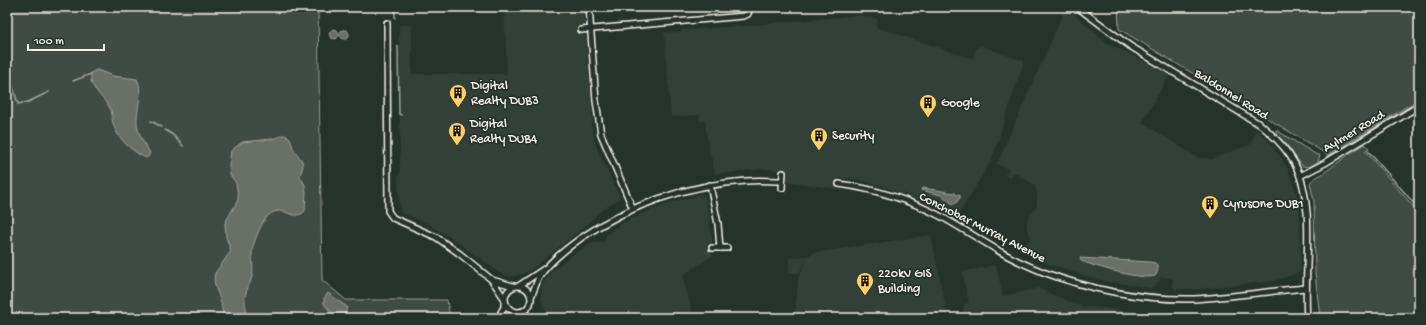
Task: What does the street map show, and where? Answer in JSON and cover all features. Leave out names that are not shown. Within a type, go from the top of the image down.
[{"type":"street","points":[[588,7],[597,107],[601,134],[633,209]]},
{"type":"street","points":[[581,30],[744,16],[748,14],[750,7]]},
{"type":"street","name":"Baldonnel Road","points":[[1077,7],[1130,46],[1261,125],[1288,153],[1304,187],[1307,233],[1307,318]]},
{"type":"street","points":[[386,23],[388,211],[393,218],[436,237],[460,254],[492,280],[506,305],[512,311],[520,312]]},
{"type":"street","name":"Aylmer Road","points":[[1300,176],[1331,160],[1419,106]]},
{"type":"street","points":[[782,188],[783,173]]},
{"type":"street","points":[[509,318],[523,311],[529,306],[536,284],[547,268],[566,249],[596,228],[633,209],[658,199],[710,185],[746,181],[782,181]]},
{"type":"street","name":"Conchobar Murray Avenue","points":[[839,184],[855,186],[920,207],[958,226],[1018,261],[1045,272],[1101,289],[1148,297],[1194,299],[1306,288]]},
{"type":"street","points":[[710,185],[718,224],[720,248]]},
{"type":"street","points":[[712,248],[727,248]]},
{"type":"street","points":[[492,280],[513,286],[520,285],[547,268]]},
{"type":"street","points":[[520,285],[528,290],[531,297]]},
{"type":"street","points":[[498,318],[504,307],[506,292],[513,286]]},
{"type":"shaded area","points":[[7,7],[318,7],[322,280],[346,300],[447,300],[450,318],[7,318]]},
{"type":"shaded area","points":[[504,7],[583,7],[593,123],[591,125],[594,141],[620,198],[598,213],[583,228],[528,272],[510,277],[500,273],[453,239],[426,223],[400,212],[398,175],[400,175],[399,25],[412,25],[412,74],[507,74]]},
{"type":"shaded area","points":[[1066,7],[1107,43],[1170,74],[1142,122],[1198,158],[1212,159],[1251,144],[1256,129],[1266,138],[1287,167],[1298,197],[1300,216],[1300,272],[1274,281],[1198,289],[1176,289],[1173,287],[1173,278],[1161,277],[1160,281],[1151,288],[1105,281],[1085,276],[1037,260],[1031,254],[1023,250],[1031,237],[1027,230],[1027,220],[1037,206],[1037,191],[1034,185],[1014,172],[1009,178],[1005,175],[1009,169],[997,164]]},
{"type":"shaded area","points":[[1118,7],[1419,7],[1419,99],[1328,155],[1119,29]]},
{"type":"shaded area","points":[[860,15],[878,19],[876,27],[973,59],[977,48],[981,46],[1024,61],[992,159],[957,217],[927,202],[856,179],[840,178],[838,189],[785,181],[786,170],[763,169],[715,174],[707,139],[705,121],[700,121],[699,115],[671,117],[664,32],[678,33],[682,32],[682,30]]},
{"type":"shaded area","points":[[333,29],[337,30],[339,34],[342,30],[347,30],[349,34],[348,38],[343,39],[339,35],[336,39],[331,38],[329,34]]},
{"type":"shaded area","points":[[97,70],[113,76],[137,79],[140,95],[137,124],[140,135],[150,153],[148,157],[146,158],[126,144],[115,129],[110,108],[93,87],[91,82],[92,72]]},
{"type":"shaded area","points":[[1276,130],[1317,155],[1320,155],[1318,162],[1309,167],[1302,166],[1286,144],[1276,134]]},
{"type":"shaded area","points":[[283,135],[290,138],[293,148],[302,161],[303,166],[300,176],[305,185],[306,191],[305,211],[296,215],[277,211],[266,218],[257,235],[252,249],[253,274],[246,292],[246,310],[244,318],[226,318],[223,313],[214,277],[215,273],[231,251],[226,237],[225,223],[238,200],[236,183],[230,175],[229,165],[231,151],[242,142],[272,139]]},
{"type":"shaded area","points":[[1365,144],[1369,148],[1365,151],[1419,213],[1419,305],[1415,318],[1320,318],[1315,273],[1314,201],[1310,183]]},
{"type":"shaded area","points":[[923,188],[955,193],[957,195],[959,194],[960,198],[955,204],[953,204],[941,195],[921,190]]},
{"type":"shaded area","points":[[699,195],[699,197],[704,196],[706,201],[710,231],[712,235],[712,256],[683,275],[694,318],[544,318],[545,317],[542,313],[546,311],[542,304],[542,285],[552,271],[572,255],[594,242],[604,242],[606,235],[621,224],[635,217],[636,218],[639,215],[670,203]]},
{"type":"shaded area","points":[[931,235],[948,318],[828,318],[826,310],[795,316],[798,279],[807,258],[799,273],[789,273],[790,258],[808,256],[813,253]]},
{"type":"shaded area","points":[[1080,258],[1150,262],[1155,263],[1158,266],[1158,270],[1156,275],[1151,277],[1143,277],[1087,263],[1081,261]]},
{"type":"shaded area","points":[[996,265],[1003,296],[1038,288],[1076,305],[1193,318],[962,318],[964,304],[969,303],[962,272]]},
{"type":"shaded area","points":[[328,293],[347,307],[344,318],[336,318],[324,304],[324,298]]},
{"type":"waterway","points":[[395,7],[395,18]]},
{"type":"waterway","points":[[398,46],[399,114],[401,115]]},
{"type":"waterway","points":[[7,58],[10,77],[18,104],[28,102],[49,92]]},
{"type":"waterway","points":[[73,81],[91,74]]},
{"type":"waterway","points":[[1326,158],[1419,101]]},
{"type":"waterway","points":[[151,121],[162,127]]},
{"type":"waterway","points":[[165,130],[173,135],[183,146]]},
{"type":"waterway","points":[[1367,150],[1419,209]]},
{"type":"waterway","points":[[1418,318],[1419,313]]},
{"type":"place","name":"Digital Realty DUB3","points":[[458,108]]},
{"type":"place","name":"Google","points":[[928,118]]},
{"type":"place","name":"Digital Realty DUB4","points":[[457,146]]},
{"type":"place","name":"Security","points":[[819,151]]},
{"type":"place","name":"CyrusOne DUB1","points":[[1210,219]]},
{"type":"place","name":"220kV GIS Building","points":[[865,296]]}]
